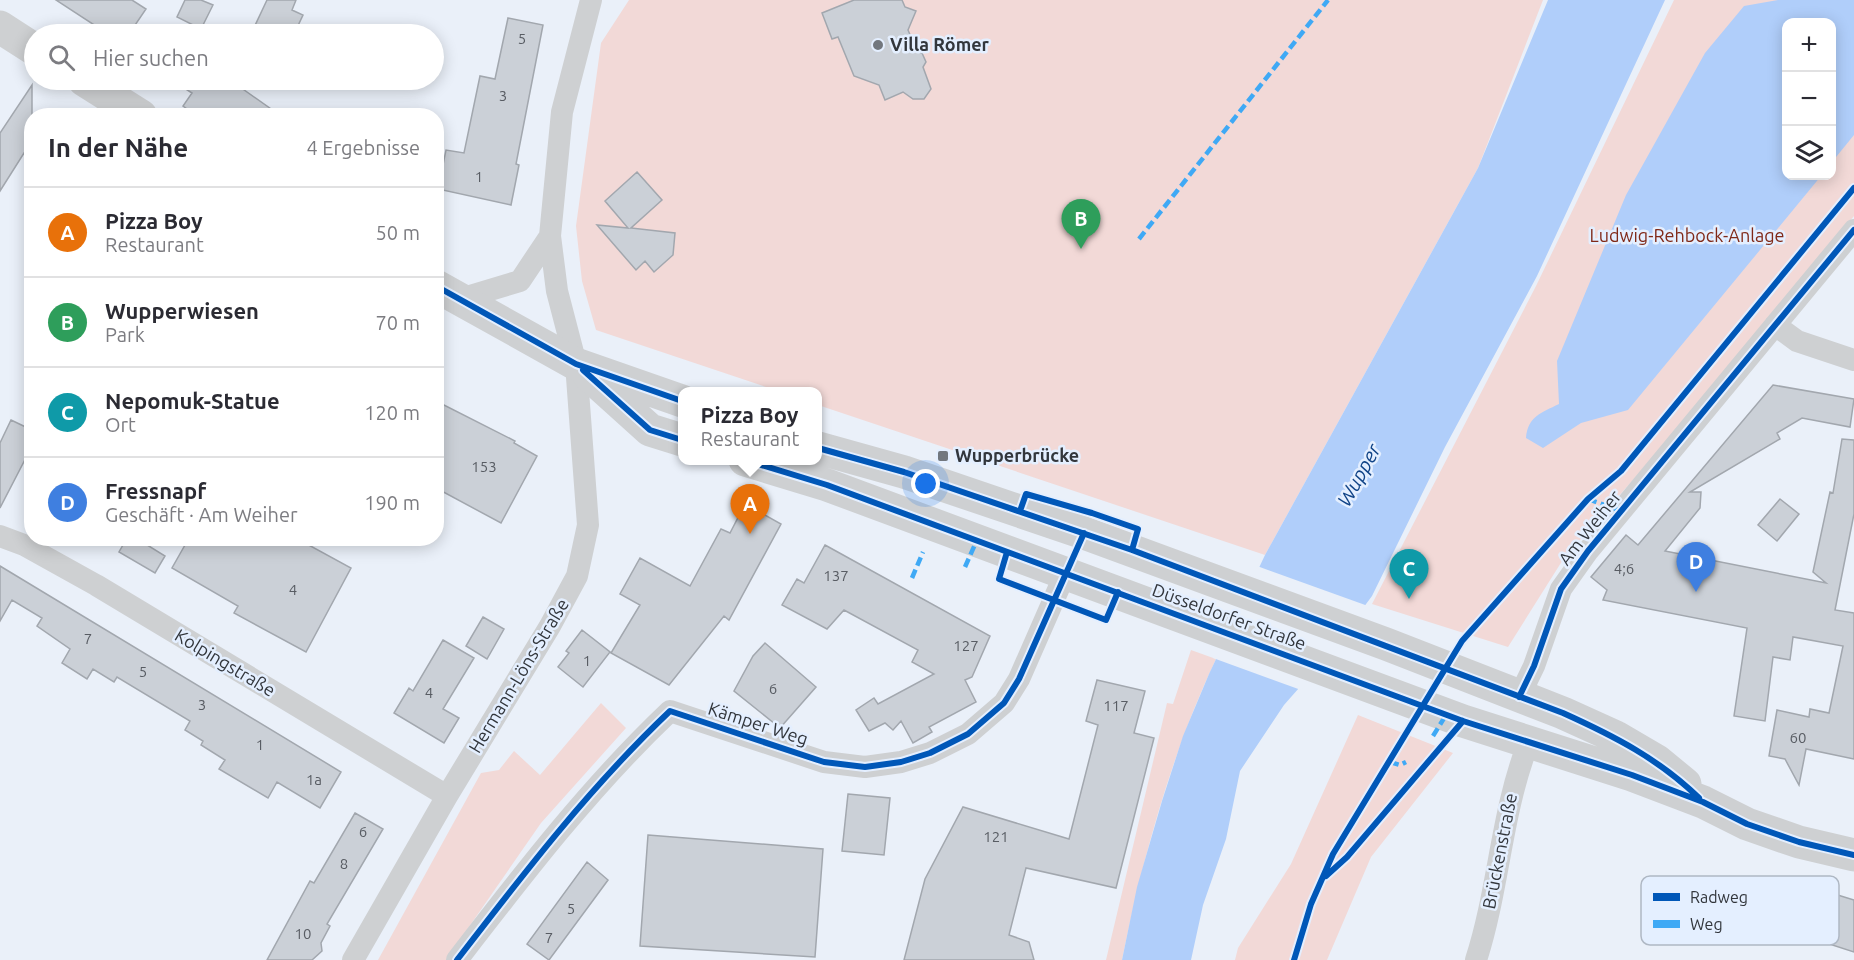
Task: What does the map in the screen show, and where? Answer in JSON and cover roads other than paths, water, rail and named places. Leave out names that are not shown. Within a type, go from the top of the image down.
[{"type":"main road","points":[[0,27],[24,43]]},
{"type":"main road","points":[[100,90],[128,108]]},
{"type":"main road","points":[[448,292],[576,364],[678,400]]},
{"type":"main road","points":[[576,364],[651,430],[678,439]]},
{"type":"main road","name":"Düsseldorfer Straße","points":[[822,449],[904,472],[1084,533],[1386,644],[1563,713],[1616,737],[1657,761],[1704,802]]},
{"type":"main road","name":"Düsseldorfer Straße","points":[[761,465],[827,485],[1528,744],[1632,775],[1704,802],[1747,824],[1799,842],[1854,855]]},
{"type":"main road","points":[[1065,574],[1084,533]]},
{"type":"street","name":"Hermann-Löns-Straße","points":[[353,960],[447,796],[550,626],[577,576],[588,525],[576,364],[557,291],[550,236],[562,112],[591,0]]},
{"type":"street","name":"Am Weiher","points":[[1519,697],[1534,666],[1561,590],[1588,551],[1854,230]]},
{"type":"street","points":[[448,292],[520,281],[550,236]]},
{"type":"street","points":[[1775,325],[1797,341],[1854,360]]},
{"type":"street","name":"Kolpingstraße","points":[[0,536],[96,585],[447,796]]},
{"type":"street","name":"Kämper Weg","points":[[457,960],[553,836],[625,754],[670,711],[824,762],[865,767],[901,762],[930,753],[968,734],[1004,703],[1019,679],[1065,574]]},
{"type":"street","name":"Brückenstraße","points":[[1476,960],[1497,876],[1512,793],[1528,744]]},
{"type":"water","name":"Wupper","points":[[1548,0],[1665,0],[1537,276],[1445,447],[1372,596],[1329,654],[1284,705],[1240,771],[1226,839],[1203,905],[1191,960],[1122,960],[1137,887],[1162,801],[1183,736],[1209,674],[1265,555],[1478,168]]},
{"type":"water","points":[[1778,0],[1854,0],[1854,135],[1836,157],[1836,18],[1782,18],[1782,180],[1818,180],[1628,410],[1581,423],[1543,448],[1526,438],[1527,431],[1537,416],[1559,404],[1557,361],[1626,195],[1705,53],[1744,6]]},
{"type":"place","name":"Villa Römer","points":[[878,45]]},
{"type":"place","name":"Wupperwiesen","points":[[1081,249]]},
{"type":"place","name":"Wupperbrücke","points":[[943,456]]},
{"type":"place","name":"Pizza Boy","points":[[750,534]]},
{"type":"place","name":"Fressnapf","points":[[1696,592]]},
{"type":"place","name":"Nepomuk-Statue","points":[[1409,599]]},
{"type":"park label","name":"Ludwig-Rehbock-Anlage","points":[[1687,236]]}]
